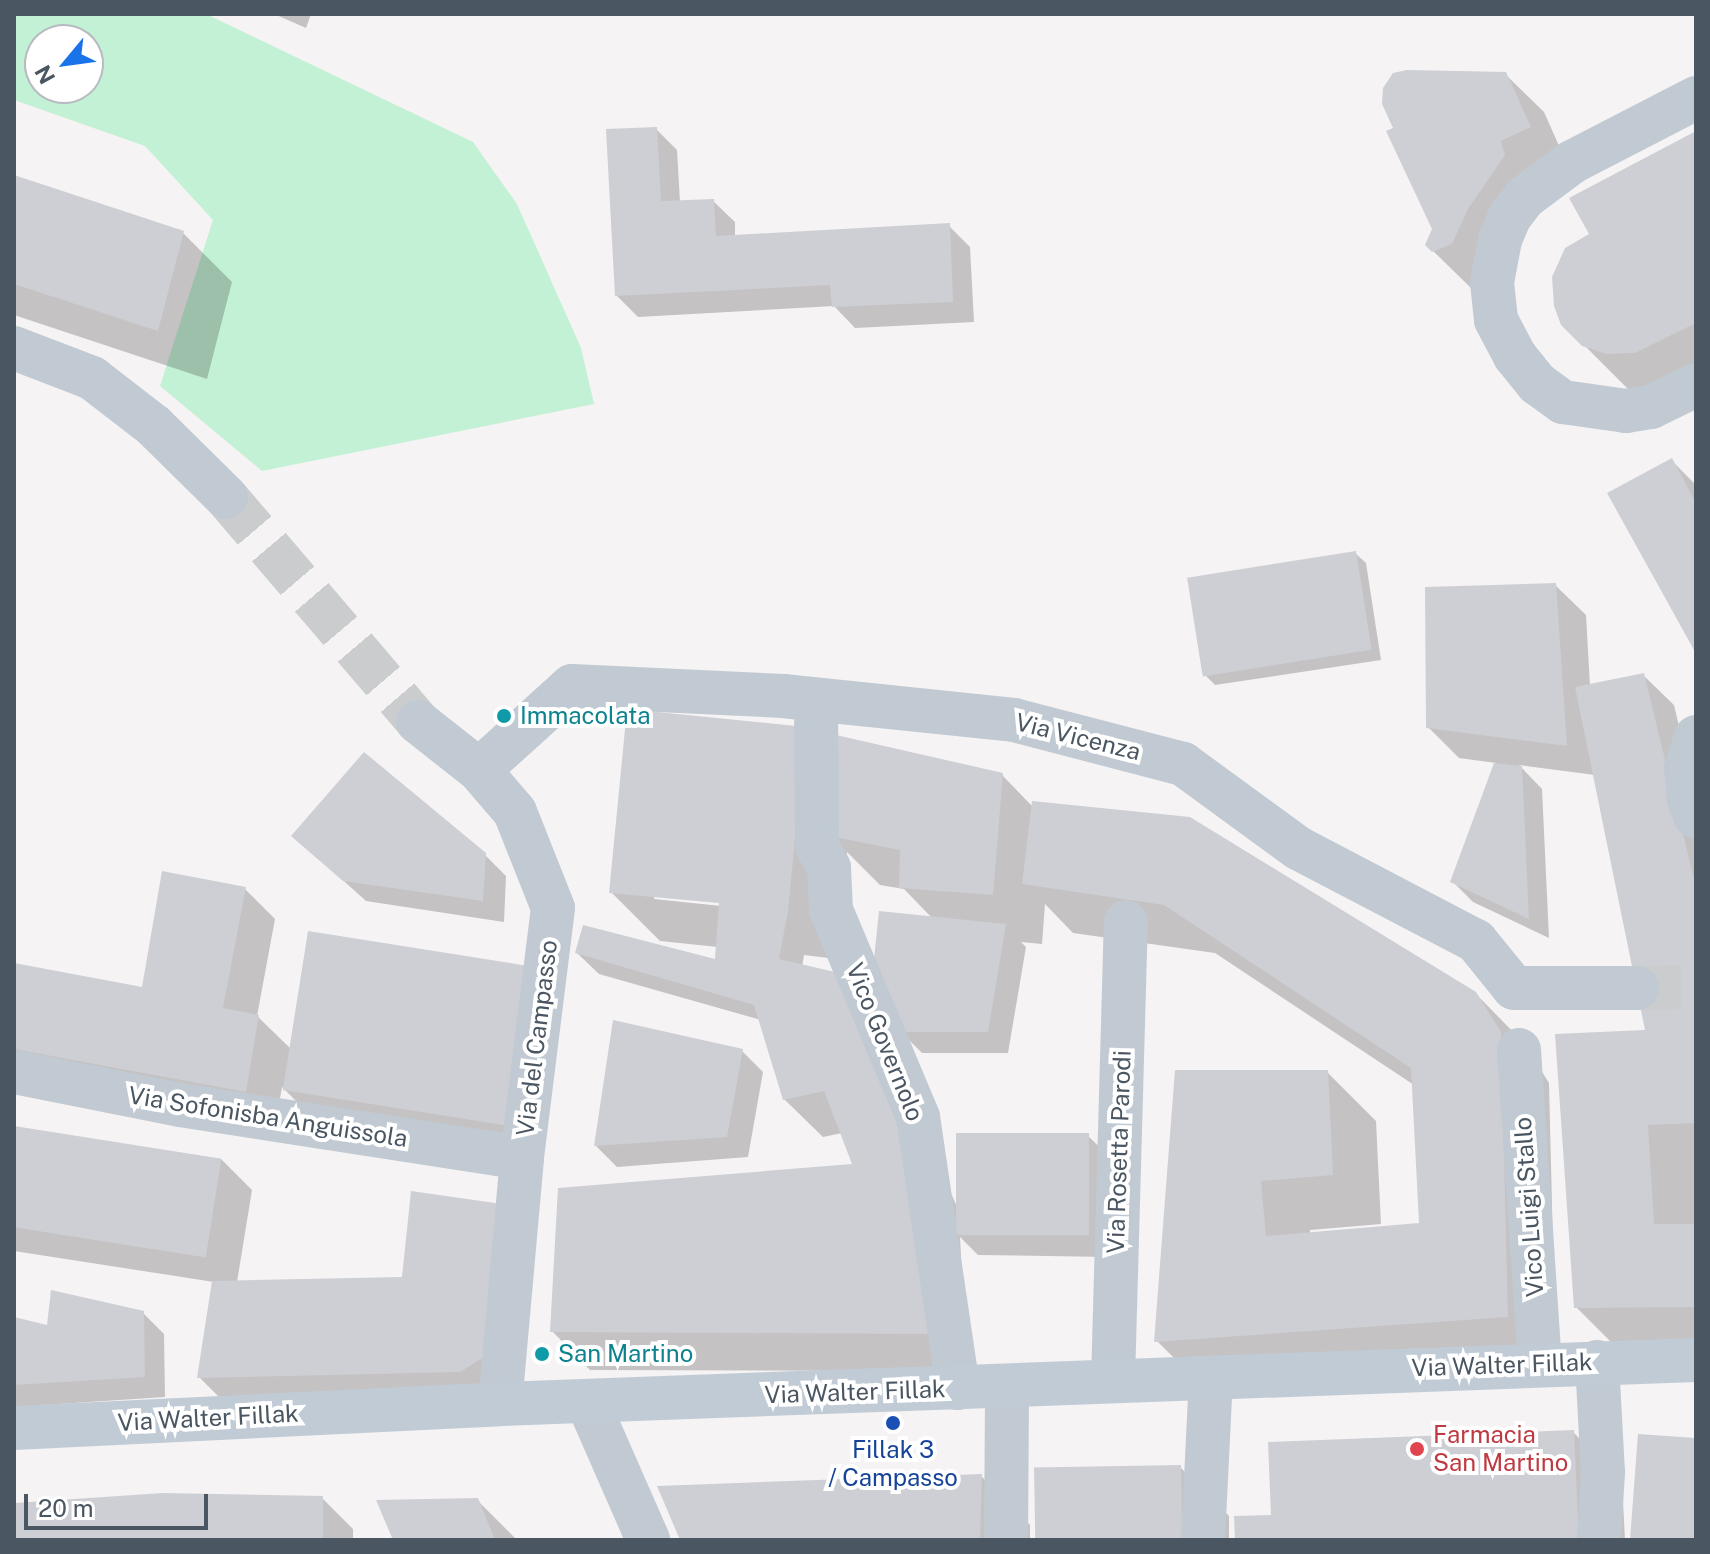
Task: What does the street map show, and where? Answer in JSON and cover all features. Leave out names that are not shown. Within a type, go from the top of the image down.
[{"type":"main road","name":"Via Walter Fillak","points":[[14,1428],[500,1404],[588,1403],[1540,1363],[1696,1360]]},
{"type":"street","points":[[1696,98],[1572,162],[1525,197],[1510,216],[1500,240],[1492,282],[1496,320],[1515,356],[1538,384],[1563,402],[1626,411],[1651,407],[1696,385]]},
{"type":"street","points":[[14,348],[92,378],[154,426],[226,497]]},
{"type":"street","name":"Via Vicenza","points":[[479,770],[572,686],[816,700],[1014,720],[1183,764],[1298,848],[1476,941],[1514,988],[1637,988]]},
{"type":"street","name":"Vico Governolo","points":[[816,700],[817,846],[829,868],[831,910],[918,1117],[958,1388]]},
{"type":"street","name":"Via del Campasso","points":[[418,722],[479,770],[515,812],[553,908],[522,1158],[500,1404]]},
{"type":"street","points":[[1696,737],[1686,767],[1689,800],[1696,817]]},
{"type":"street","name":"Via Rosetta Parodi","points":[[1113,1381],[1126,922]]},
{"type":"street","name":"Vico Luigi Stallo","points":[[1519,1050],[1540,1363]]},
{"type":"street","name":"Via Sofonisba Anguissola","points":[[14,1072],[180,1105],[522,1158]]},
{"type":"street","points":[[1597,1362],[1603,1472],[1599,1540]]},
{"type":"street","points":[[1203,1540],[1211,1377]]},
{"type":"street","points":[[1006,1540],[1007,1386]]},
{"type":"street","points":[[588,1403],[648,1540]]},
{"type":"green space","points":[[14,14],[206,14],[473,142],[517,204],[581,348],[594,404],[262,471],[160,386],[213,220],[145,146],[25,104],[104,104],[104,24],[24,24],[24,104],[14,100]]},
{"type":"building","points":[[1407,70],[1506,72],[1531,127],[1501,141],[1505,155],[1468,209],[1452,244],[1432,252],[1425,245],[1432,229],[1386,131],[1393,128],[1382,104],[1383,88],[1393,73]]},
{"type":"building","points":[[657,127],[661,201],[714,199],[716,236],[950,223],[953,302],[832,307],[830,285],[615,296],[606,129]]},
{"type":"building","points":[[1696,131],[1696,323],[1635,353],[1607,354],[1582,346],[1561,325],[1554,306],[1552,277],[1565,248],[1589,234],[1569,198]]},
{"type":"building","points":[[14,175],[184,231],[158,331],[14,284]]},
{"type":"building","points":[[1672,458],[1696,503],[1694,650],[1607,493]]},
{"type":"building","points":[[1356,551],[1372,650],[1203,677],[1187,578]]},
{"type":"building","points":[[1556,583],[1567,746],[1426,728],[1425,587]]},
{"type":"building","points":[[1644,673],[1696,887],[1696,1123],[1648,1125],[1654,1224],[1696,1224],[1696,1307],[1574,1308],[1555,1034],[1645,1030],[1575,687]]},
{"type":"building","points":[[627,709],[806,727],[788,911],[779,959],[835,972],[921,1168],[930,1334],[550,1332],[558,1188],[852,1164],[824,1091],[783,1100],[754,1005],[575,953],[583,925],[715,959],[719,903],[609,893]]},
{"type":"building","points":[[836,735],[1003,773],[993,895],[899,888],[900,850],[829,836]]},
{"type":"building","points":[[364,752],[486,853],[483,901],[343,881],[291,836]]},
{"type":"building","points":[[1494,763],[1522,766],[1529,919],[1450,882]]},
{"type":"building","points":[[1032,801],[1190,817],[1476,992],[1501,1032],[1508,1317],[1154,1342],[1175,1070],[1328,1070],[1333,1175],[1261,1181],[1266,1236],[1419,1223],[1411,1068],[1164,905],[1022,884]]},
{"type":"building","points":[[162,871],[246,887],[223,1008],[259,1015],[246,1092],[14,1049],[14,963],[142,987]]},
{"type":"building","points":[[879,911],[1006,924],[988,1032],[899,1032],[871,988]]},
{"type":"building","points":[[308,931],[533,967],[508,1126],[283,1090]]},
{"type":"building","points":[[613,1020],[743,1049],[727,1137],[594,1146]]},
{"type":"building","points":[[14,1126],[221,1159],[206,1258],[14,1227]]},
{"type":"building","points":[[956,1133],[1089,1133],[1089,1235],[956,1235]]},
{"type":"building","points":[[411,1191],[502,1204],[484,1357],[460,1372],[197,1378],[212,1281],[402,1277]]},
{"type":"building","points":[[51,1290],[144,1311],[145,1377],[14,1385],[14,1317],[47,1325]]},
{"type":"building","points":[[1574,1430],[1579,1540],[1235,1540],[1234,1516],[1271,1515],[1268,1442]]},
{"type":"building","points":[[1638,1434],[1696,1438],[1696,1540],[1630,1540]]},
{"type":"building","points":[[1181,1465],[1182,1540],[1035,1540],[1034,1468]]},
{"type":"building","points":[[982,1474],[980,1540],[680,1540],[657,1486]]},
{"type":"building","points":[[163,1493],[323,1496],[323,1540],[16,1540],[15,1503]]},
{"type":"building","points":[[478,1498],[495,1540],[393,1540],[376,1500]]},
{"type":"tunnel","points":[[226,497],[418,722]]},
{"type":"tunnel","points":[[1637,988],[1696,987]]},
{"type":"place","name":"Immacolata","points":[[504,716]]},
{"type":"place","name":"San Martino","points":[[542,1354]]},
{"type":"place","name":"Fillak 3 / Campasso","points":[[893,1423]]},
{"type":"place","name":"Farmacia San Martino","points":[[1417,1449]]}]
